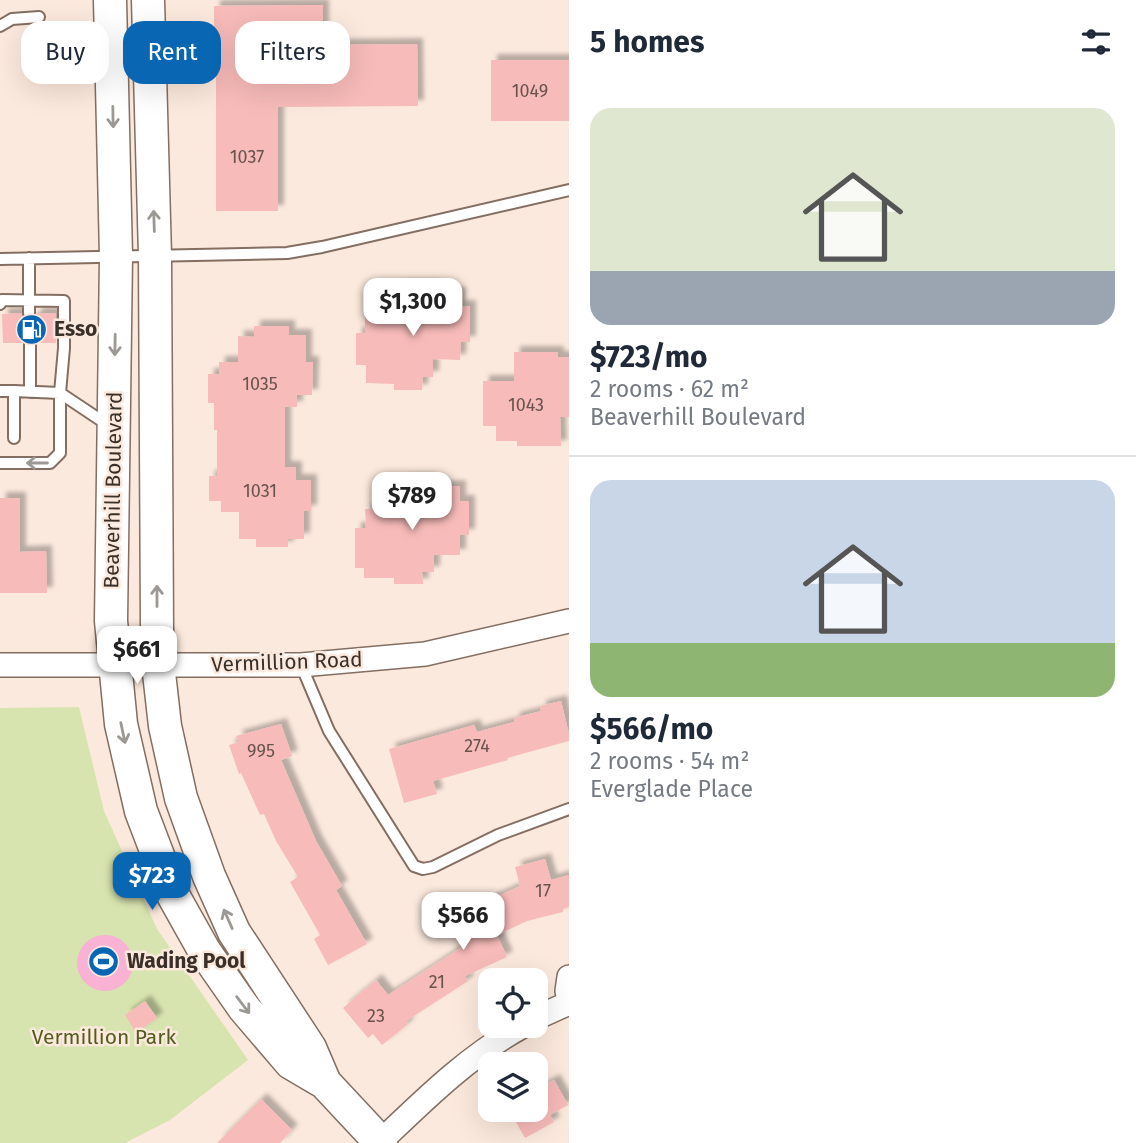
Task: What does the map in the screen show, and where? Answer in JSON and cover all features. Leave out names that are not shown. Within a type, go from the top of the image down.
[{"type":"street","name":"Beaverhill Boulevard","points":[[110,0],[116,256],[111,621],[121,723],[141,811],[173,895],[205,952],[244,1009],[291,1063],[325,1083],[380,1143]]},
{"type":"street","name":"Beaverhill Boulevard","points":[[148,0],[155,256],[157,629],[165,726],[181,797],[209,876],[234,932],[310,1048],[325,1083]]},
{"type":"street","name":"Vermillion Road","points":[[0,665],[301,665],[425,654],[569,621]]},
{"type":"street","points":[[548,1012],[569,1001],[569,977]]},
{"type":"street","points":[[380,1143],[438,1087],[502,1038]]},
{"type":"lane","points":[[0,26],[12,19],[39,17]]},
{"type":"lane","points":[[0,259],[299,251],[569,190]]},
{"type":"lane","points":[[29,258],[29,313]]},
{"type":"lane","points":[[0,303],[2,300],[64,301],[60,453],[50,463],[0,463]]},
{"type":"lane","points":[[30,344],[30,392]]},
{"type":"lane","points":[[0,391],[60,393],[113,428]]},
{"type":"lane","points":[[14,391],[14,438]]},
{"type":"lane","points":[[301,665],[329,731],[414,866],[423,869],[433,867],[498,835],[569,809]]},
{"type":"green space","name":"Vermillion Park","points":[[79,707],[104,811],[157,929],[248,1060],[170,1120],[125,1143],[0,1143],[0,708]]},
{"type":"shaded area","name":"Wading Pool","points":[[100,935],[110,935],[125,943],[131,952],[131,974],[125,983],[110,991],[100,991],[82,979],[77,968],[77,958],[89,940]]},
{"type":"building","points":[[323,5],[323,21],[235,21],[235,84],[350,84],[350,45],[417,44],[418,106],[278,107],[278,211],[216,211],[216,84],[221,84],[221,21],[214,21],[214,6]]},
{"type":"building","points":[[491,60],[569,60],[569,121],[491,121]]},
{"type":"building","points":[[402,286],[433,286],[433,292],[460,293],[459,306],[470,306],[470,342],[461,342],[460,360],[433,359],[433,377],[423,377],[422,390],[394,390],[394,384],[366,383],[366,365],[356,365],[356,333],[365,333],[365,316],[391,317],[391,298],[402,299]]},
{"type":"building","name":"Esso","points":[[21,313],[30,321],[37,313],[56,313],[56,343],[38,343],[31,335],[22,343],[3,343],[2,314]]},
{"type":"building","points":[[254,326],[289,326],[289,335],[306,335],[306,362],[313,362],[312,395],[297,395],[297,407],[285,407],[285,467],[296,467],[296,480],[311,480],[311,511],[304,511],[304,539],[288,539],[288,547],[256,547],[256,539],[239,539],[239,512],[221,512],[221,501],[209,501],[209,476],[217,476],[217,430],[214,430],[214,403],[208,403],[208,374],[219,374],[219,362],[238,362],[238,336],[254,337]]},
{"type":"building","points":[[514,352],[558,352],[558,357],[569,357],[569,417],[560,417],[561,446],[517,446],[517,441],[496,441],[496,426],[483,426],[483,381],[514,381]]},
{"type":"building","points":[[402,480],[431,480],[431,487],[460,486],[460,501],[469,501],[469,535],[460,535],[460,555],[434,555],[434,572],[422,572],[423,584],[394,584],[394,578],[364,578],[364,568],[355,568],[355,528],[366,528],[365,509],[390,508],[390,493],[402,493]]},
{"type":"building","points":[[0,498],[20,498],[20,552],[46,551],[47,593],[0,593]]},
{"type":"building","points":[[561,701],[569,741],[433,781],[437,794],[404,803],[389,749],[474,725],[477,732],[514,722],[514,718],[541,711],[540,706]]},
{"type":"building","points":[[281,724],[292,756],[281,760],[316,841],[342,886],[336,890],[367,944],[328,965],[314,939],[320,935],[290,882],[298,877],[276,841],[264,814],[260,815],[241,773],[239,774],[229,745],[239,742],[236,736]]},
{"type":"building","points":[[545,859],[551,880],[569,875],[569,907],[563,909],[563,912],[527,921],[497,935],[507,957],[465,976],[468,981],[406,1021],[408,1024],[382,1045],[373,1034],[368,1038],[343,1008],[376,980],[388,995],[465,945],[453,916],[520,886],[515,867]]},
{"type":"building","points":[[145,1001],[157,1018],[136,1033],[125,1015]]},
{"type":"building","points":[[554,1080],[568,1105],[550,1115],[554,1122],[525,1138],[516,1122],[548,1122],[548,1083]]},
{"type":"building","points":[[261,1099],[292,1130],[280,1143],[217,1143]]},
{"type":"place","name":"Esso","points":[[31,329]]},
{"type":"place","name":"Wading Pool","points":[[104,961]]}]
